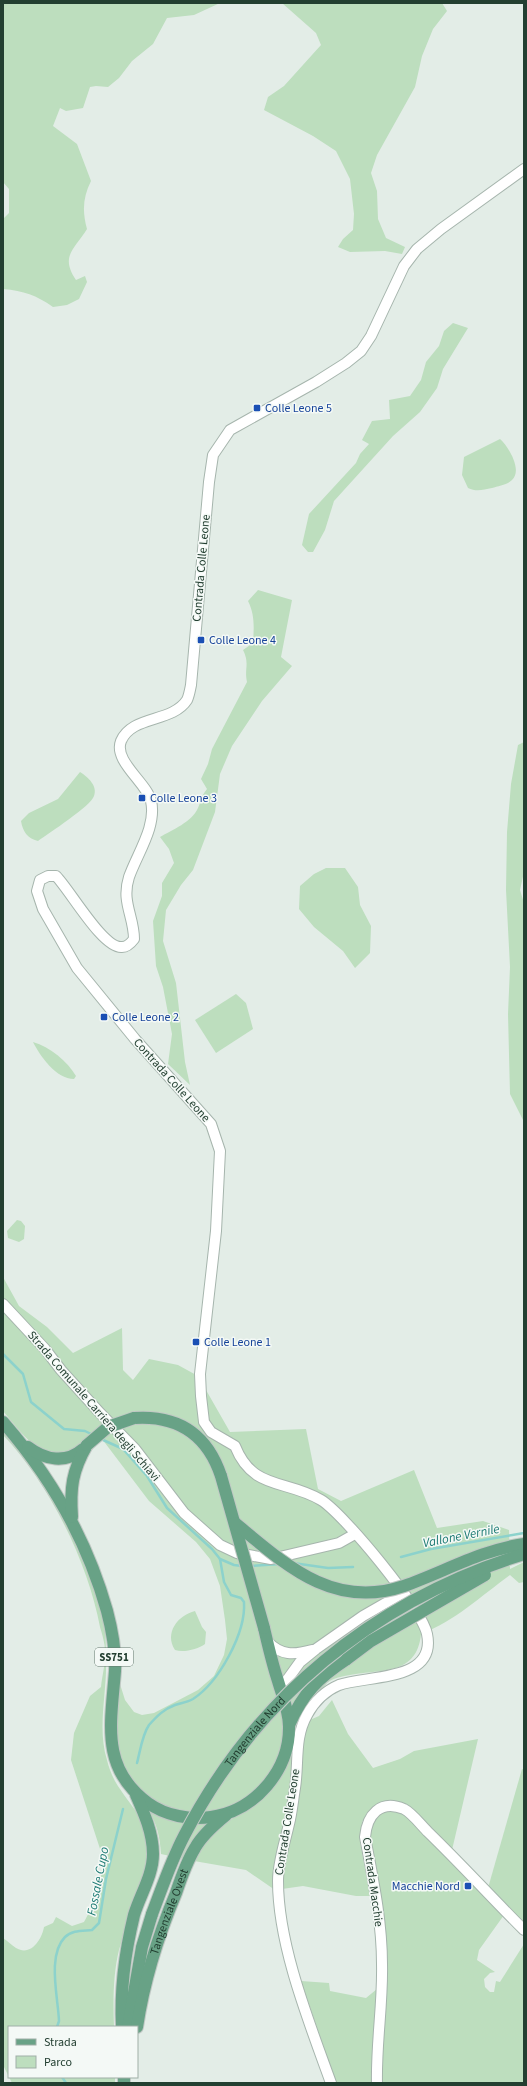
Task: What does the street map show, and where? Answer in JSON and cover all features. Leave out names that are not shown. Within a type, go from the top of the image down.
[{"type":"main road","points":[[22,1443],[40,1456],[52,1459],[75,1456],[108,1427],[134,1418],[163,1419],[189,1430],[209,1450],[221,1476],[235,1523],[282,1693],[289,1724]]},
{"type":"main road","points":[[3,1422],[22,1443],[52,1485],[73,1521]]},
{"type":"main road","points":[[73,1521],[71,1487],[78,1460],[87,1445]]},
{"type":"main road","name":"SS751","points":[[73,1521],[97,1578],[108,1612],[114,1647],[115,1670],[110,1717],[112,1747],[114,1758],[123,1777],[136,1794]]},
{"type":"main road","points":[[235,1523],[300,1574],[337,1590],[358,1593],[383,1591],[404,1586],[470,1558],[523,1551]]},
{"type":"main road","points":[[289,1724],[306,1692],[332,1669],[371,1641],[523,1551]]},
{"type":"main road","name":"Tangenziale Nord","points":[[128,2026],[142,1947],[166,1875],[184,1836],[204,1800],[227,1764],[253,1731],[281,1700],[322,1662],[379,1620],[415,1598],[453,1580],[523,1551]]},
{"type":"main road","name":"Tangenziale Ovest","points":[[137,2026],[150,1967],[162,1926],[184,1872],[198,1844],[217,1822],[258,1795],[278,1770],[288,1740],[289,1724]]},
{"type":"main road","points":[[136,1794],[152,1806],[171,1814],[191,1818],[231,1812]]},
{"type":"main road","points":[[122,2026],[124,1960],[135,1914],[149,1876],[153,1854],[152,1838],[136,1794]]},
{"type":"street","name":"Contrada Colle Leone","points":[[331,2083],[295,1979],[280,1911],[278,1879],[296,1777],[298,1742],[301,1728],[317,1700],[338,1686],[402,1673],[414,1668],[426,1654],[428,1645],[426,1628],[420,1615],[337,1512],[308,1493],[262,1479],[243,1463],[235,1446],[215,1436],[204,1422],[200,1374],[216,1231],[220,1151],[212,1124],[135,1039],[77,968],[43,909],[37,891],[40,880],[48,876],[56,876],[65,885],[101,935],[110,944],[121,948],[128,945],[134,939],[134,930],[127,907],[126,893],[129,877],[150,826],[152,813],[151,800],[145,789],[120,755],[120,742],[126,732],[175,710],[187,700],[191,686],[209,482],[214,455],[230,430],[316,382],[346,363],[361,351],[371,336],[404,266],[417,249],[441,229],[524,169]]},
{"type":"street","name":"Strada Comunale Carriera degli Schiavi","points":[[3,1304],[45,1349],[85,1397],[135,1449],[184,1512],[220,1545],[237,1553],[271,1559],[339,1543],[355,1534]]},
{"type":"street","points":[[282,1693],[287,1680],[300,1662],[363,1616],[403,1593]]},
{"type":"street","points":[[267,1641],[276,1649],[288,1654],[296,1654],[316,1649]]},
{"type":"street","name":"Contrada Macchie","points":[[377,2083],[382,1964],[378,1911],[366,1837],[366,1826],[372,1814],[381,1809],[393,1806],[405,1810],[451,1854],[524,1930]]},
{"type":"green space","points":[[3,3],[220,3],[194,15],[167,18],[153,44],[132,61],[119,78],[108,87],[90,87],[83,108],[66,111],[60,108],[53,126],[77,144],[91,181],[86,193],[84,204],[84,216],[87,229],[71,253],[69,259],[71,272],[76,280],[85,276],[87,282],[79,299],[67,305],[53,307],[30,294],[3,289],[3,219],[9,213],[9,189],[3,182]]},
{"type":"green space","points":[[282,3],[442,3],[447,11],[433,29],[422,56],[415,87],[377,155],[371,173],[377,191],[378,219],[386,238],[405,247],[402,254],[385,251],[350,252],[338,247],[343,239],[353,230],[354,214],[350,179],[336,151],[313,136],[264,110],[268,97],[284,86],[321,45],[316,33]]},
{"type":"green space","points":[[453,323],[468,328],[443,369],[437,388],[420,412],[393,436],[334,501],[325,530],[313,552],[308,552],[302,545],[309,514],[356,463],[360,454],[369,444],[362,440],[372,421],[390,419],[389,400],[410,396],[421,380],[426,362],[439,346],[444,331]]},
{"type":"green space","points":[[500,439],[507,447],[513,458],[516,470],[515,476],[508,483],[492,488],[477,490],[468,488],[462,475],[464,457]]},
{"type":"green space","points":[[258,590],[292,600],[281,657],[292,666],[262,701],[232,746],[220,774],[215,812],[193,870],[181,885],[166,910],[163,941],[176,983],[185,1062],[190,1085],[168,1064],[172,1034],[163,987],[156,966],[153,921],[162,896],[162,883],[174,863],[169,849],[160,837],[187,821],[195,813],[207,789],[201,779],[208,764],[212,749],[247,682],[247,663],[243,650],[253,643],[254,627],[252,611],[248,601]]},
{"type":"green space","points":[[524,742],[524,872],[520,890],[524,903],[524,1122],[510,1094],[508,1014],[510,967],[506,890],[507,832],[511,784],[518,745]]},
{"type":"green space","points":[[80,772],[89,779],[95,789],[94,796],[91,800],[78,813],[38,841],[28,836],[24,831],[21,821],[29,813],[58,799]]},
{"type":"green space","points":[[326,868],[345,868],[358,887],[360,905],[371,926],[370,953],[355,968],[343,951],[314,927],[299,909],[300,886],[314,874]]},
{"type":"green space","points":[[236,994],[246,1003],[253,1029],[216,1053],[195,1020]]},
{"type":"green space","points":[[33,1042],[46,1047],[58,1055],[76,1076],[74,1079],[61,1075],[49,1066]]},
{"type":"green space","points":[[17,1220],[21,1221],[25,1226],[24,1239],[19,1242],[8,1238],[7,1231]]},
{"type":"green space","points":[[3,1277],[19,1306],[47,1327],[73,1353],[122,1328],[123,1370],[133,1380],[149,1359],[178,1365],[198,1376],[230,1432],[306,1429],[318,1489],[341,1501],[414,1470],[437,1528],[483,1521],[509,1530],[510,1569],[524,1562],[524,1582],[519,1583],[510,1575],[467,1608],[433,1629],[421,1634],[418,1647],[413,1657],[396,1668],[344,1676],[329,1681],[318,1696],[312,1719],[319,1716],[332,1700],[348,1734],[373,1768],[400,1759],[414,1751],[478,1739],[452,1850],[424,1820],[399,1804],[374,1807],[367,1813],[362,1822],[360,1842],[370,1896],[356,1896],[303,1886],[275,1890],[246,1870],[194,1861],[205,1843],[221,1826],[262,1799],[301,1709],[344,1655],[285,1725],[282,1747],[276,1764],[265,1781],[256,1790],[234,1805],[208,1812],[176,1811],[158,1806],[148,1799],[127,1774],[115,1751],[114,1724],[120,1684],[125,1700],[134,1712],[142,1715],[154,1713],[198,1690],[214,1676],[224,1655],[227,1639],[220,1586],[210,1559],[196,1542],[149,1501],[96,1431],[79,1449],[64,1454],[53,1454],[34,1445],[25,1437],[3,1411]]},
{"type":"green space","points":[[3,1430],[35,1470],[50,1493],[76,1542],[96,1592],[103,1616],[106,1638],[106,1673],[103,1723],[104,1748],[114,1779],[145,1826],[149,1843],[149,1852],[144,1877],[117,1959],[114,1988],[114,2026],[8,2026],[8,2075],[3,2065],[3,1938],[16,1948],[26,1950],[35,1945],[41,1937],[44,1927],[53,1923],[56,1917],[72,1926],[84,1922],[100,1883],[103,1858],[71,1760],[74,1733],[90,1696],[101,1687],[105,1648],[94,1602],[76,1550],[51,1500],[36,1476],[20,1454],[3,1435]]},
{"type":"green space","points":[[195,1611],[202,1627],[206,1632],[205,1644],[191,1650],[175,1650],[171,1637],[174,1626],[183,1616]]},
{"type":"green space","points":[[522,1769],[524,1770],[524,1923],[488,1888]]},
{"type":"green space","points":[[148,1809],[210,1822],[184,1859],[161,1854],[158,1831]]},
{"type":"green space","points":[[385,1811],[401,1813],[411,1819],[504,1915],[479,1950],[477,1960],[495,1972],[490,1973],[484,1979],[485,1987],[490,1992],[494,1992],[496,1981],[500,1982],[524,1944],[524,2083],[336,2083],[301,1981],[329,1983],[330,1991],[366,1998],[377,1989],[386,1987],[370,1832],[375,1820]]},
{"type":"green space","points":[[10,2078],[115,2078],[115,2083],[12,2083]]},
{"type":"waterway","points":[[3,1354],[23,1374],[31,1402],[64,1429],[85,1431],[93,1435]]},
{"type":"waterway","points":[[101,1439],[123,1449],[147,1476],[167,1508],[212,1549],[220,1559],[234,1565],[242,1566]]},
{"type":"waterway","name":"Vallone Vernile","points":[[401,1557],[431,1549],[524,1533]]},
{"type":"waterway","name":"Fossale Cupo","points":[[137,1763],[143,1739],[149,1725],[167,1709],[191,1700],[203,1691],[221,1669],[236,1642],[241,1628],[244,1602],[241,1598],[231,1595],[224,1582],[220,1559]]},
{"type":"waterway","name":"Vallone Vernile","points":[[293,1563],[328,1568],[353,1567]]},
{"type":"waterway","name":"Vallone Vernile","points":[[251,1566],[280,1564]]},
{"type":"waterway","name":"Fossale Cupo","points":[[57,2026],[59,2021],[55,1977],[56,1954],[65,1937],[78,1931],[92,1930],[99,1923],[106,1879],[123,1809]]},
{"type":"waterway","name":"Fossale Cupo","points":[[63,2078],[66,2083]]},
{"type":"place","name":"Colle Leone 5","points":[[257,408]]},
{"type":"place","name":"Colle Leone 4","points":[[201,640]]},
{"type":"place","name":"Colle Leone 3","points":[[142,798]]},
{"type":"place","name":"Colle Leone 2","points":[[104,1017]]},
{"type":"place","name":"Colle Leone 1","points":[[196,1342]]},
{"type":"place","name":"Macchie Nord","points":[[468,1886]]}]
